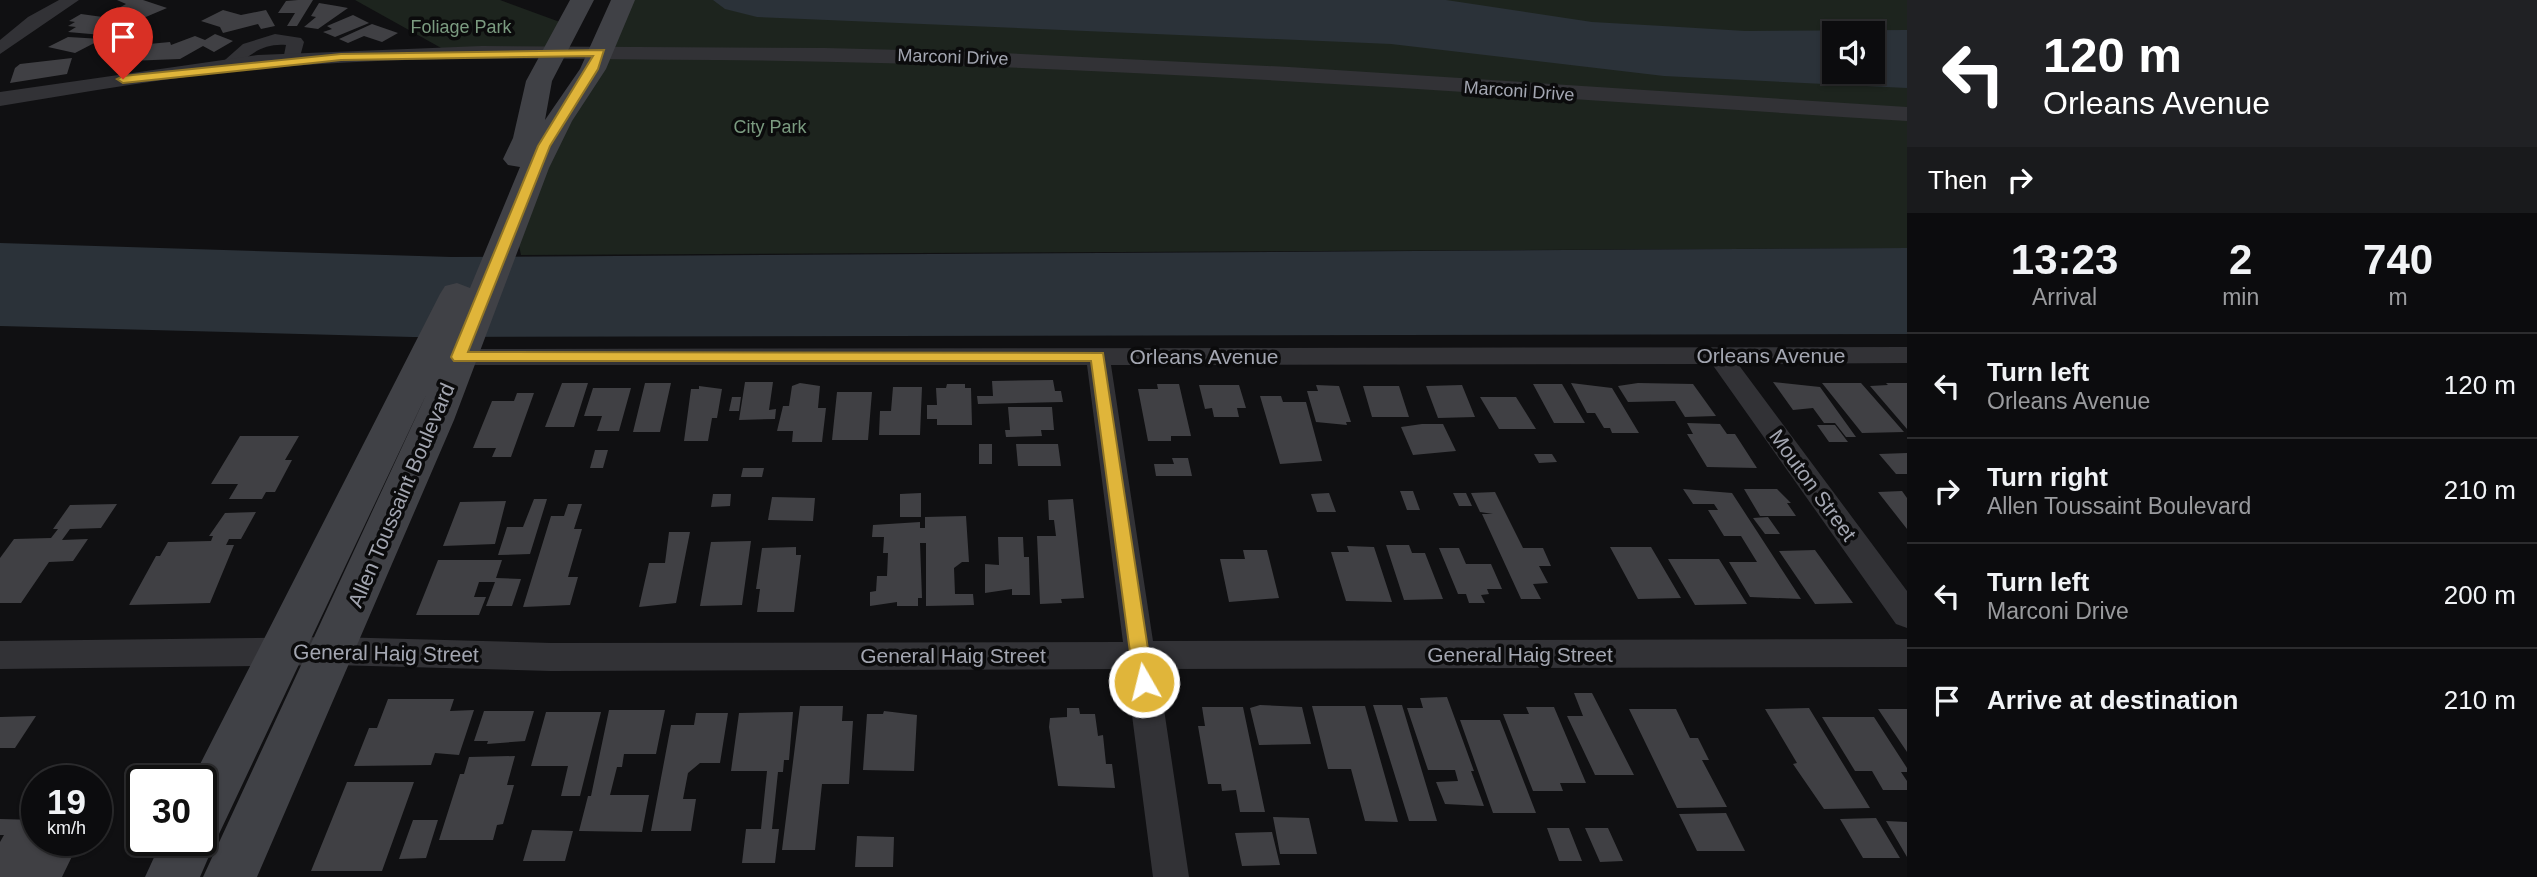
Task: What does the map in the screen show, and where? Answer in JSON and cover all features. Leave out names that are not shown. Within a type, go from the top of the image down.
[{"type":"main road","name":"Allen Toussaint Boulevard","points":[[217,783],[281,651],[402,449],[451,352],[527,138],[539,81],[552,52],[582,0]]},
{"type":"main road","name":"Allen Toussaint Boulevard","points":[[491,244],[544,146],[593,69],[623,0]]},
{"type":"main road","name":"Allen Toussaint Boulevard","points":[[230,877],[334,651],[402,449]]},
{"type":"main road","points":[[172,877],[182,856]]},
{"type":"street","points":[[0,49],[34,21],[71,0]]},
{"type":"street","name":"Marconi Drive","points":[[0,99],[292,60],[600,52],[997,58],[1907,114]]},
{"type":"street","name":"Orleans Avenue","points":[[451,352],[1098,356],[1907,355]]},
{"type":"street","name":"Mouton Street","points":[[1719,355],[1907,615]]},
{"type":"street","points":[[1098,356],[1171,877]]},
{"type":"street","name":"General Haig Street","points":[[0,655],[281,651],[551,657],[1907,653]]},
{"type":"green space","name":"Foliage Park","points":[[355,0],[500,0],[568,25],[552,53],[452,54]]},
{"type":"green space","name":"City Park","points":[[623,0],[1907,0],[1907,248],[521,255],[513,218]]},
{"type":"shaded area","points":[[713,0],[1446,0],[1592,22],[1745,31],[1822,31],[1822,84],[1664,76],[1391,44],[757,17],[725,9]]},
{"type":"shaded area","points":[[1885,30],[1907,30],[1907,88],[1826,84],[1885,84]]},
{"type":"shaded area","points":[[0,243],[451,257],[1907,248],[1907,334],[413,337],[0,326]]},
{"type":"building","points":[[117,0],[143,0],[167,8],[141,19],[115,10],[126,4]]},
{"type":"building","points":[[313,0],[297,26],[287,26],[295,13],[278,13],[286,1]]},
{"type":"building","points":[[319,3],[348,8],[318,29],[304,27],[316,17],[311,16]]},
{"type":"building","points":[[223,10],[241,15],[266,10],[275,26],[261,29],[258,24],[223,33],[220,27],[201,21]]},
{"type":"building","points":[[81,14],[117,19],[106,26],[115,27],[102,35],[68,32],[76,27],[68,26],[75,22],[69,21]]},
{"type":"building","points":[[353,15],[369,23],[335,37],[323,32],[332,29],[327,26]]},
{"type":"building","points":[[372,24],[398,33],[382,42],[364,36],[348,43],[339,39]]},
{"type":"building","points":[[215,34],[233,41],[214,52],[203,46],[180,59],[127,61],[149,44],[170,42],[171,45],[195,36],[205,40]]},
{"type":"building","points":[[68,37],[102,39],[75,53],[48,47]]},
{"type":"building","points":[[72,58],[67,74],[10,83],[15,68],[20,64]]},
{"type":"building","points":[[1053,380],[1055,391],[1061,391],[1063,402],[978,404],[977,396],[993,396],[992,381]]},
{"type":"building","points":[[745,382],[773,382],[769,410],[776,409],[775,419],[739,420]]},
{"type":"building","points":[[1773,382],[1820,387],[1856,437],[1846,437],[1835,423],[1824,423],[1813,408],[1793,410]]},
{"type":"building","points":[[562,383],[588,383],[574,427],[545,427]]},
{"type":"building","points":[[645,383],[671,383],[660,432],[633,432]]},
{"type":"building","points":[[800,383],[820,386],[818,408],[826,408],[822,442],[792,442],[793,431],[777,431],[783,406],[789,406],[792,386]]},
{"type":"building","points":[[1571,383],[1612,388],[1639,433],[1612,433],[1610,428],[1604,428],[1595,413],[1587,413]]},
{"type":"building","points":[[1638,383],[1693,384],[1716,416],[1685,417],[1675,401],[1628,402],[1618,386]]},
{"type":"building","points":[[1822,383],[1861,383],[1904,432],[1862,433]]},
{"type":"building","points":[[1886,383],[1907,383],[1907,429],[1870,386],[1888,385]]},
{"type":"building","points":[[947,384],[965,384],[965,388],[971,388],[972,425],[937,425],[937,419],[927,419],[927,405],[937,405],[936,388],[946,388]]},
{"type":"building","points":[[1157,384],[1179,384],[1191,436],[1171,436],[1171,441],[1148,441],[1138,389],[1158,389]]},
{"type":"building","points":[[1533,384],[1562,384],[1585,423],[1554,423]]},
{"type":"building","points":[[1199,385],[1239,385],[1246,408],[1237,408],[1239,417],[1214,417],[1212,408],[1205,409]]},
{"type":"building","points":[[1316,385],[1339,386],[1351,422],[1346,422],[1347,425],[1316,422],[1307,391],[1318,391]]},
{"type":"building","points":[[1462,385],[1475,417],[1438,418],[1426,386]]},
{"type":"building","points":[[699,386],[722,389],[717,418],[712,418],[708,441],[684,441],[691,389],[699,389]]},
{"type":"building","points":[[1363,386],[1399,386],[1409,417],[1372,417]]},
{"type":"building","points":[[893,387],[922,387],[920,435],[879,435],[880,411],[891,411]]},
{"type":"building","points":[[593,388],[631,388],[619,431],[597,431],[602,416],[584,416]]},
{"type":"building","points":[[837,392],[872,392],[868,440],[832,440]]},
{"type":"building","points":[[517,393],[534,393],[511,457],[492,457],[496,448],[473,448],[492,401],[514,401]]},
{"type":"building","points":[[1260,396],[1281,396],[1283,402],[1306,402],[1322,461],[1280,464]]},
{"type":"building","points":[[732,397],[741,397],[739,411],[729,411]]},
{"type":"building","points":[[1480,397],[1516,397],[1536,429],[1499,429]]},
{"type":"building","points":[[1008,407],[1052,407],[1054,430],[1041,430],[1042,436],[1006,437],[1005,430],[1010,430]]},
{"type":"building","points":[[1687,423],[1720,424],[1727,434],[1735,434],[1757,468],[1707,467],[1687,434],[1693,434]]},
{"type":"building","points":[[1443,424],[1456,451],[1413,455],[1401,427]]},
{"type":"building","points":[[1817,425],[1835,425],[1848,442],[1829,442]]},
{"type":"building","points":[[240,436],[299,436],[285,460],[292,460],[275,492],[266,492],[262,499],[229,499],[238,484],[211,484]]},
{"type":"building","points":[[979,444],[992,444],[992,464],[979,464]]},
{"type":"building","points":[[1016,444],[1058,444],[1061,466],[1018,466]]},
{"type":"building","points":[[595,450],[608,450],[603,468],[590,468]]},
{"type":"building","points":[[1907,453],[1907,474],[1896,474],[1879,454]]},
{"type":"building","points":[[1534,454],[1552,454],[1557,462],[1539,463]]},
{"type":"building","points":[[1172,458],[1188,458],[1192,476],[1156,476],[1154,464],[1174,464]]},
{"type":"building","points":[[743,468],[764,468],[762,477],[741,477]]},
{"type":"building","points":[[1683,489],[1732,493],[1801,599],[1750,597],[1729,562],[1757,562],[1741,536],[1724,536],[1708,510],[1718,510],[1714,504],[1693,504]]},
{"type":"building","points":[[1744,489],[1777,489],[1791,503],[1787,503],[1796,516],[1760,516]]},
{"type":"building","points":[[1400,491],[1413,491],[1420,510],[1407,510]]},
{"type":"building","points":[[1902,491],[1907,498],[1907,529],[1878,492]]},
{"type":"building","points":[[1495,492],[1523,548],[1543,548],[1551,566],[1539,566],[1548,583],[1533,584],[1541,599],[1521,599],[1482,514],[1493,514],[1480,512],[1471,493]]},
{"type":"building","points":[[921,493],[921,517],[900,517],[900,494]]},
{"type":"building","points":[[1329,493],[1336,512],[1317,512],[1311,494]]},
{"type":"building","points":[[1453,493],[1466,493],[1472,506],[1459,506]]},
{"type":"building","points":[[713,494],[731,494],[730,506],[711,507]]},
{"type":"building","points":[[772,497],[815,498],[813,521],[768,520]]},
{"type":"building","points":[[534,499],[547,499],[530,554],[498,555],[507,527],[523,527]]},
{"type":"building","points":[[1073,499],[1084,598],[1061,599],[1062,603],[1040,604],[1037,536],[1056,536],[1054,520],[1049,520],[1048,500]]},
{"type":"building","points":[[506,501],[495,544],[443,546],[460,502]]},
{"type":"building","points":[[117,504],[101,528],[70,529],[62,540],[88,539],[73,561],[49,562],[21,603],[0,603],[0,558],[14,539],[51,538],[58,529],[53,529],[70,505]]},
{"type":"building","points":[[568,504],[582,504],[574,529],[582,529],[568,577],[578,577],[570,605],[523,607],[551,516],[564,516]]},
{"type":"building","points":[[256,512],[241,539],[229,539],[226,545],[234,545],[210,603],[129,605],[156,556],[160,556],[168,542],[211,541],[213,536],[209,536],[225,513]]},
{"type":"building","points":[[966,516],[969,562],[962,562],[954,568],[955,594],[973,594],[974,605],[926,606],[926,543],[920,543],[922,598],[918,598],[918,606],[897,606],[897,602],[870,606],[870,592],[876,591],[877,576],[887,576],[888,553],[883,553],[884,537],[872,537],[873,525],[920,522],[920,528],[925,528],[925,517]]},
{"type":"building","points":[[1768,517],[1780,534],[1765,534],[1753,518]]},
{"type":"building","points":[[669,532],[690,532],[676,603],[639,607],[649,563],[665,563]]},
{"type":"building","points":[[998,537],[1023,537],[1024,557],[1029,557],[1030,595],[1012,595],[1012,589],[985,593],[985,564],[999,565]]},
{"type":"building","points":[[751,541],[742,605],[700,606],[711,542]]},
{"type":"building","points":[[1386,545],[1409,545],[1412,553],[1425,553],[1443,599],[1404,600]]},
{"type":"building","points":[[1347,546],[1374,547],[1392,602],[1346,601],[1331,552],[1349,552]]},
{"type":"building","points":[[796,547],[796,555],[801,555],[794,612],[757,612],[760,589],[756,589],[762,548]]},
{"type":"building","points":[[1610,547],[1651,547],[1681,598],[1638,599]]},
{"type":"building","points":[[1439,548],[1459,548],[1466,564],[1491,564],[1502,589],[1487,589],[1489,594],[1481,595],[1485,603],[1469,603],[1466,594],[1458,594]]},
{"type":"building","points":[[1243,550],[1267,550],[1279,598],[1229,602],[1220,559],[1245,559]]},
{"type":"building","points":[[1815,550],[1853,603],[1815,604],[1779,551]]},
{"type":"building","points":[[1668,559],[1719,559],[1747,604],[1695,605]]},
{"type":"building","points":[[438,560],[502,560],[496,578],[521,579],[512,606],[486,606],[495,582],[479,582],[474,597],[486,597],[479,615],[416,615]]},
{"type":"building","points":[[1574,693],[1592,693],[1634,775],[1595,775],[1567,716],[1583,716]]},
{"type":"building","points":[[1447,697],[1484,806],[1445,804],[1436,782],[1458,781],[1455,770],[1428,770],[1407,708],[1423,708],[1420,698]]},
{"type":"building","points":[[388,699],[454,699],[450,711],[474,710],[459,755],[435,753],[431,765],[354,766],[369,728],[377,728]]},
{"type":"building","points":[[1260,705],[1302,707],[1311,744],[1259,745],[1250,708]]},
{"type":"building","points":[[1373,705],[1402,705],[1437,821],[1409,821]]},
{"type":"building","points":[[800,706],[843,706],[842,721],[853,721],[849,784],[822,784],[815,850],[782,850]]},
{"type":"building","points":[[1312,706],[1365,706],[1398,822],[1365,821],[1351,769],[1328,769]]},
{"type":"building","points":[[1202,707],[1243,707],[1265,812],[1240,812],[1236,790],[1222,791],[1221,784],[1208,784],[1198,726],[1205,726]]},
{"type":"building","points":[[1526,707],[1554,707],[1586,783],[1560,783],[1563,791],[1533,791],[1503,714],[1529,714]]},
{"type":"building","points":[[1067,708],[1079,708],[1080,714],[1095,714],[1098,736],[1103,735],[1106,764],[1112,764],[1115,788],[1058,786],[1050,718],[1067,717]]},
{"type":"building","points":[[1809,708],[1870,808],[1824,809],[1793,764],[1797,763],[1765,709]]},
{"type":"building","points":[[1629,709],[1676,709],[1690,738],[1698,738],[1709,760],[1702,760],[1727,807],[1677,808]]},
{"type":"building","points":[[1878,709],[1907,709],[1907,752]]},
{"type":"building","points":[[609,710],[665,710],[656,754],[624,754],[622,767],[617,767],[610,795],[649,795],[642,832],[579,831],[588,796],[591,796]]},
{"type":"building","points":[[484,711],[534,711],[525,741],[487,744],[488,741],[474,741]]},
{"type":"building","points":[[884,711],[917,715],[914,771],[863,770],[867,714],[883,714]]},
{"type":"building","points":[[546,712],[601,712],[580,796],[561,796],[568,766],[531,766]]},
{"type":"building","points":[[793,712],[789,760],[784,760],[783,772],[778,772],[772,829],[779,829],[775,863],[742,863],[746,829],[761,829],[767,771],[731,771],[739,713]]},
{"type":"building","points":[[696,713],[728,713],[720,763],[700,763],[688,773],[683,799],[696,799],[691,831],[651,831],[671,725],[694,725]]},
{"type":"building","points":[[36,716],[15,748],[0,748],[0,717]]},
{"type":"building","points":[[1822,717],[1874,717],[1907,768],[1907,772],[1901,772],[1907,781],[1907,790],[1883,790],[1872,771],[1855,771]]},
{"type":"building","points":[[1460,720],[1500,720],[1536,813],[1493,813]]},
{"type":"building","points":[[515,756],[507,785],[514,785],[503,824],[497,825],[493,840],[439,840],[460,774],[464,774],[469,757]]},
{"type":"building","points":[[347,782],[414,782],[382,871],[311,871]]},
{"type":"building","points":[[1726,813],[1745,851],[1697,851],[1679,814]]},
{"type":"building","points":[[1273,817],[1309,818],[1317,854],[1280,854]]},
{"type":"building","points":[[1876,818],[1900,858],[1863,858],[1840,819]]},
{"type":"building","points":[[0,819],[21,820],[21,856],[72,856],[62,877],[0,877],[0,842],[4,835],[0,835]]},
{"type":"building","points":[[413,820],[438,820],[426,858],[399,859]]},
{"type":"building","points":[[1886,821],[1907,822],[1907,857]]},
{"type":"building","points":[[1547,828],[1569,828],[1582,861],[1559,861]]},
{"type":"building","points":[[1585,828],[1608,828],[1623,861],[1600,862]]},
{"type":"building","points":[[532,830],[573,831],[565,861],[523,861]]},
{"type":"building","points":[[1272,832],[1280,865],[1242,866],[1235,833]]},
{"type":"building","points":[[857,836],[894,837],[893,867],[855,867]]},
{"type":"route","points":[[123,79],[341,57],[600,52],[593,69],[544,146],[459,357],[1098,356],[1144,682]]}]
